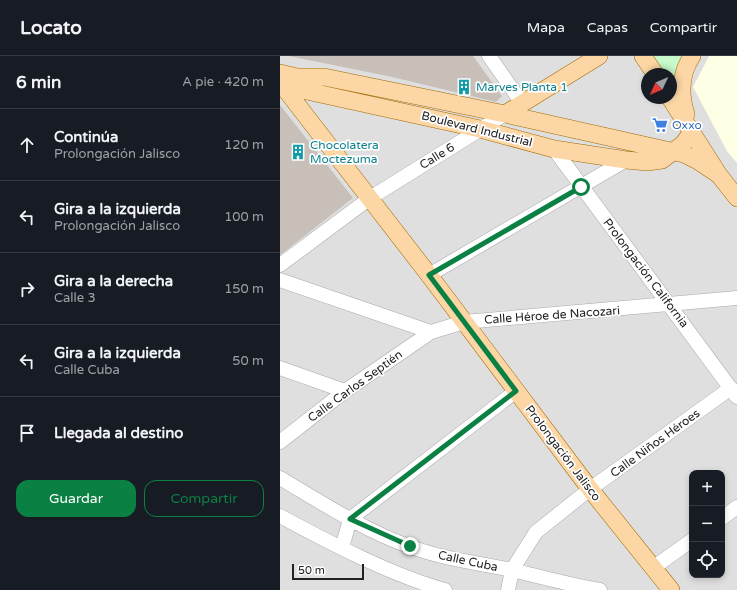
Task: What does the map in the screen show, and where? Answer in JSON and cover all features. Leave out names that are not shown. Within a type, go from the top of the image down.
[{"type":"main road","name":"Calle 6","points":[[505,114],[599,56]]},
{"type":"main road","points":[[643,56],[651,68]]},
{"type":"main road","points":[[692,56],[688,62],[682,81],[681,98],[692,132]]},
{"type":"main road","name":"Boulevard Industrial","points":[[281,81],[298,77],[322,85],[554,149],[626,160],[648,162],[662,160],[683,144],[692,132]]},
{"type":"main road","name":"Prolongación Jalisco","points":[[281,81],[590,489],[671,590]]},
{"type":"main road","name":"Boulevard Industrial","points":[[322,85],[505,114],[673,153]]},
{"type":"main road","points":[[674,104],[719,175],[737,198]]},
{"type":"main road","points":[[673,153],[684,154],[719,175]]},
{"type":"street","points":[[489,56],[522,103]]},
{"type":"street","name":"Calle 6","points":[[280,265],[370,198],[505,114]]},
{"type":"street","name":"Prolongación California","points":[[554,149],[734,393]]},
{"type":"street","points":[[429,275],[626,160]]},
{"type":"street","points":[[280,280],[430,332]]},
{"type":"street","name":"Calle Héroe de Nacozari","points":[[430,332],[464,322],[737,298]]},
{"type":"street","name":"Calle Carlos Septién","points":[[280,442],[345,391],[430,332]]},
{"type":"street","points":[[280,368],[345,391]]},
{"type":"street","points":[[342,548],[350,519],[516,391]]},
{"type":"street","name":"Calle Niños Héroes","points":[[508,590],[512,570],[536,532],[590,489],[734,393]]},
{"type":"street","name":"Calle Cuba","points":[[280,478],[350,519],[410,546],[446,558],[512,570],[561,583],[600,590]]},
{"type":"street","points":[[725,516],[737,507]]},
{"type":"street","points":[[280,516],[342,548],[408,577],[445,590]]},
{"type":"street","points":[[653,568],[689,542]]},
{"type":"shaded area","points":[[280,56],[737,56],[737,590],[280,590]]},
{"type":"shaded area","points":[[709,56],[737,56],[737,163],[727,151],[693,87]]},
{"type":"green space","points":[[646,56],[684,56],[677,80],[677,68],[655,68]]},
{"type":"building","name":"Marves Planta 1","points":[[289,56],[473,56],[502,96],[496,102],[392,77]]},
{"type":"building","name":"Chocolatera Moctezuma","points":[[280,105],[353,198],[280,255]]},
{"type":"place","name":"Marves Planta 1","points":[[464,87]]},
{"type":"place","name":"Oxxo","points":[[660,125]]},
{"type":"place","name":"Chocolatera Moctezuma","points":[[298,152]]},
{"type":"route","points":[[410,546],[350,519],[516,391],[429,275],[581,187]]}]
